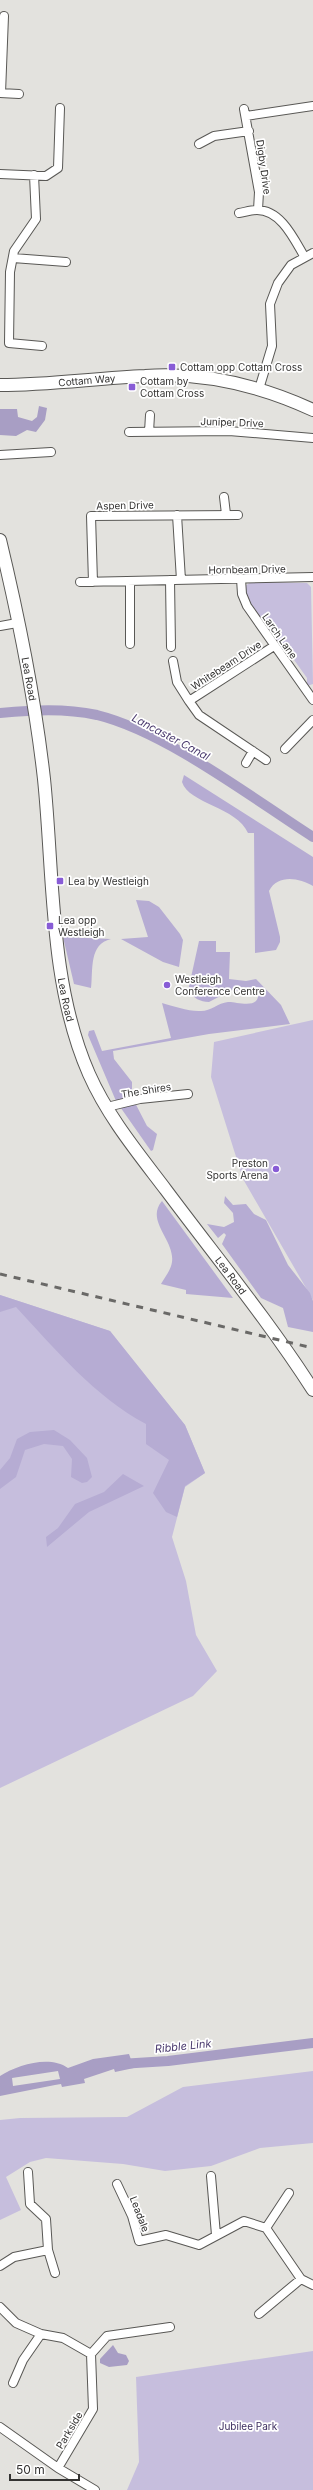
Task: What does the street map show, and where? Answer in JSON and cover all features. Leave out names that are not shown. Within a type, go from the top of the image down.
[{"type":"street","points":[[4,16],[1,93],[19,94]]},
{"type":"street","name":"Digby Drive","points":[[258,210],[259,192],[250,150],[249,131],[245,112],[313,106]]},
{"type":"street","points":[[0,174],[46,176],[58,168],[60,108]]},
{"type":"street","points":[[199,144],[214,136],[249,131]]},
{"type":"street","points":[[34,175],[36,219],[14,251],[8,343],[42,346]]},
{"type":"street","points":[[239,213],[258,210],[273,215],[291,233],[304,256]]},
{"type":"street","points":[[259,388],[272,346],[270,304],[278,283],[291,265],[304,256],[313,253]]},
{"type":"street","points":[[13,258],[66,262]]},
{"type":"street","name":"Cottam Way","points":[[0,385],[170,376],[217,380],[259,388],[313,410]]},
{"type":"street","points":[[149,432],[150,415]]},
{"type":"street","name":"Juniper Drive","points":[[129,432],[229,431],[313,438]]},
{"type":"street","points":[[0,454],[51,452]]},
{"type":"street","points":[[224,496],[226,514]]},
{"type":"street","points":[[177,515],[181,580]]},
{"type":"street","name":"Aspen Drive","points":[[93,582],[92,516],[238,515]]},
{"type":"street","name":"Lea Road","points":[[0,540],[37,724],[60,978],[89,1073],[122,1132],[210,1250],[265,1319],[313,1390]]},
{"type":"street","name":"Hornbeam Drive","points":[[80,582],[313,577]]},
{"type":"street","name":"Larch Lane","points":[[241,579],[242,594],[247,606],[313,700]]},
{"type":"street","points":[[170,580],[171,647]]},
{"type":"street","points":[[130,581],[130,644]]},
{"type":"street","points":[[0,626],[17,624]]},
{"type":"street","name":"Whitebeam Drive","points":[[190,701],[274,646]]},
{"type":"street","name":"Whitebeam Drive","points":[[172,661],[177,682],[199,715],[266,760]]},
{"type":"street","points":[[285,749],[313,720]]},
{"type":"street","points":[[246,763],[253,751]]},
{"type":"street","name":"The Shires","points":[[107,1107],[140,1099],[188,1094]]},
{"type":"street","points":[[28,2172],[30,2204],[46,2219],[48,2250],[55,2273]]},
{"type":"street","points":[[211,2176],[216,2234]]},
{"type":"street","name":"Leadale","points":[[117,2184],[132,2216],[139,2241],[166,2235],[199,2245],[216,2234],[244,2221],[266,2228]]},
{"type":"street","points":[[289,2193],[266,2228],[301,2279],[313,2285]]},
{"type":"street","points":[[0,2266],[14,2257],[48,2250]]},
{"type":"street","points":[[258,2314],[301,2279]]},
{"type":"street","points":[[0,2307],[16,2323],[41,2334],[63,2338],[90,2354],[107,2336],[170,2327]]},
{"type":"street","points":[[13,2383],[23,2360],[41,2334]]},
{"type":"street","name":"Parkside","points":[[58,2468],[93,2408],[90,2354]]},
{"type":"street","points":[[0,2427],[58,2468],[95,2490]]},
{"type":"green space","points":[[251,582],[307,583],[311,587],[313,684],[307,686],[307,678],[292,657],[281,648],[250,604],[246,595],[245,586]]},
{"type":"green space","name":"Preston Sports Arena","points":[[313,1020],[313,1300],[243,1179],[211,1077],[214,1042]]},
{"type":"green space","points":[[0,1295],[110,1331],[185,1425],[205,1473],[185,1487],[172,1537],[186,1581],[196,1635],[217,1671],[193,1696],[0,1788]]},
{"type":"green space","points":[[313,2071],[313,2143],[260,2148],[211,2166],[165,2171],[123,2164],[46,2158],[30,2162],[6,2177],[21,2210],[0,2220],[0,2120],[20,2118],[127,2117],[183,2087]]},
{"type":"green space","name":"Jubilee Park","points":[[313,2351],[313,2490],[127,2490],[139,2462],[136,2377]]},
{"type":"shaded area","points":[[39,406],[47,408],[45,420],[36,432],[27,430],[16,436],[0,435],[0,409],[17,409],[18,417],[32,421],[37,417]]},
{"type":"shaded area","points":[[184,775],[313,857],[313,886],[301,881],[289,879],[278,882],[269,891],[280,937],[280,942],[276,950],[255,953],[254,833],[248,833],[242,824],[234,817],[194,796],[186,789],[182,782]]},
{"type":"shaded area","points":[[136,900],[149,901],[159,907],[180,934],[183,940],[179,967],[163,962],[121,939],[148,937]]},
{"type":"shaded area","points":[[63,937],[111,939],[99,946],[96,952],[92,965],[91,988],[74,984]]},
{"type":"shaded area","points":[[199,941],[216,941],[216,952],[230,952],[229,979],[246,981],[256,979],[281,1005],[290,1024],[209,1034],[113,1051],[114,1059],[132,1082],[132,1097],[147,1126],[157,1134],[153,1150],[151,1151],[116,1101],[88,1035],[89,1031],[94,1030],[102,1051],[171,1038],[162,1003],[187,1010],[205,1011],[228,1002],[248,1004],[256,1001],[258,996],[257,989],[241,987],[241,989],[234,992],[232,990],[209,1002],[195,998],[188,991]]},
{"type":"shaded area","points":[[225,1196],[233,1205],[246,1204],[254,1214],[266,1220],[288,1265],[310,1293],[313,1301],[313,1332],[288,1327],[283,1308],[261,1298],[222,1244],[226,1235],[224,1233],[218,1238],[207,1224],[224,1227],[234,1222],[233,1213],[224,1203]]},
{"type":"shaded area","points":[[162,1201],[233,1298],[186,1294],[186,1290],[161,1284],[169,1271],[172,1262],[172,1254],[158,1223],[158,1208]]},
{"type":"shaded area","points":[[0,1295],[110,1331],[185,1425],[205,1473],[185,1486],[177,1517],[166,1512],[153,1493],[169,1460],[146,1444],[146,1424],[127,1413],[76,1371],[16,1307],[0,1312]]},
{"type":"shaded area","points":[[54,1430],[70,1440],[87,1458],[92,1477],[87,1482],[82,1483],[71,1477],[72,1459],[63,1446],[44,1444],[25,1450],[16,1477],[0,1489],[0,1470],[10,1458],[17,1439],[30,1432]]},
{"type":"shaded area","points":[[123,1474],[144,1486],[89,1512],[47,1547],[46,1537],[58,1528],[75,1504],[104,1492]]},
{"type":"shaded area","points":[[129,2054],[134,2068],[115,2072],[114,2069],[84,2079],[85,2083],[62,2087],[61,2084],[0,2096],[0,2076],[16,2068],[34,2063],[52,2062],[68,2068],[93,2059]],"holes":[[[58,2071],[60,2079],[13,2086],[12,2078]]]},
{"type":"shaded area","points":[[113,2345],[118,2353],[126,2355],[129,2361],[127,2365],[109,2367],[100,2363],[100,2359]]},
{"type":"waterway","name":"Lancaster Canal","points":[[0,713],[36,710],[73,711],[97,715],[124,724],[180,751],[313,837]]},
{"type":"waterway","name":"Ribble Link","points":[[120,2064],[168,2061],[313,2043]]},
{"type":"railway","points":[[0,1274],[313,1348]]},
{"type":"place","name":"Cottam opp Cottam Cross","points":[[172,367]]},
{"type":"place","name":"Cottam by Cottam Cross","points":[[132,387]]},
{"type":"place","name":"Lea by Westleigh","points":[[60,881]]},
{"type":"place","name":"Lea opp Westleigh","points":[[50,926]]},
{"type":"place","name":"Westleigh Conference Centre","points":[[167,985]]},
{"type":"place","name":"Preston Sports Arena","points":[[276,1169]]}]
